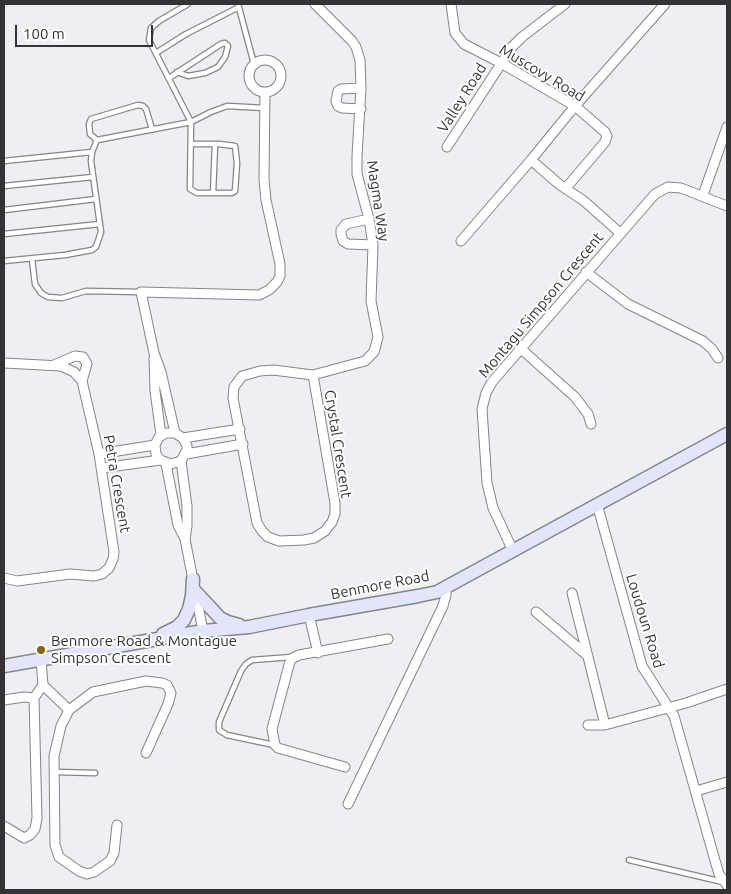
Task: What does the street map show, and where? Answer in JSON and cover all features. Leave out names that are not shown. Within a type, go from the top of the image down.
[{"type":"street","name":"Magma Way","points":[[313,375],[365,361],[374,352],[378,337],[371,301],[373,245],[358,174],[357,156],[361,110],[360,60],[356,47],[339,26],[315,4]]},
{"type":"street","name":"Muscovy Road","points":[[451,4],[453,25],[464,44],[575,106],[605,132],[606,139],[566,188]]},
{"type":"street","name":"Valley Road","points":[[447,147],[500,63],[522,37],[565,4]]},
{"type":"street","points":[[461,241],[575,106],[666,4]]},
{"type":"street","points":[[266,60],[271,61],[279,68],[279,84],[265,92],[256,90],[250,81],[250,71],[254,64],[266,60]]},
{"type":"street","points":[[361,88],[341,89],[338,92],[336,101],[338,106],[342,108],[361,110]]},
{"type":"street","points":[[185,539],[187,506],[184,457],[187,446],[179,435],[154,353],[141,292],[259,295],[269,290],[277,282],[280,276],[280,264],[266,200],[264,179],[265,92]]},
{"type":"street","points":[[702,195],[727,127]]},
{"type":"street","points":[[531,160],[584,200],[620,233]]},
{"type":"street","name":"Montagu Simpson Crescent","points":[[513,551],[502,530],[490,499],[487,483],[482,409],[486,393],[492,382],[655,194],[661,190],[674,187],[702,195],[727,206]]},
{"type":"street","points":[[369,219],[346,224],[341,230],[341,234],[343,241],[348,244],[373,245]]},
{"type":"street","points":[[586,272],[628,304],[703,341],[718,358]]},
{"type":"street","points":[[520,348],[575,397],[588,414],[591,424]]},
{"type":"street","points":[[154,353],[154,392],[162,435]]},
{"type":"street","name":"Petra Crescent","points":[[4,578],[17,582],[70,574],[94,576],[102,574],[109,568],[113,560],[114,552],[102,479],[102,468],[82,381],[87,364],[83,357],[75,356],[54,365]]},
{"type":"street","points":[[4,364],[54,365],[68,368],[78,375],[82,381]]},
{"type":"street","name":"Crystal Crescent","points":[[273,370],[313,375],[335,503],[335,514],[325,531],[314,538],[279,541],[268,537],[262,530],[257,522],[240,429],[233,398],[234,387],[242,376],[248,373],[273,370]]},
{"type":"street","points":[[203,631],[185,539],[178,525],[163,462],[156,454],[155,445],[162,435],[166,433],[179,435],[240,429]]},
{"type":"street","name":"Benmore Road","points":[[4,666],[203,631],[249,627],[418,596],[446,588],[727,434]]},
{"type":"street","points":[[102,468],[163,462],[172,464],[184,457],[243,444]]},
{"type":"street","points":[[99,454],[155,445]]},
{"type":"street","name":"Loudoun Road","points":[[597,504],[642,666],[674,716],[716,864],[726,884]]},
{"type":"street","points":[[194,585],[220,618],[249,627]]},
{"type":"street","points":[[152,640],[176,627],[184,620],[194,585]]},
{"type":"street","points":[[348,804],[443,606],[446,588]]},
{"type":"street","points":[[572,593],[605,725]]},
{"type":"street","points":[[536,612],[588,657]]},
{"type":"street","points":[[309,615],[318,653]]},
{"type":"street","points":[[345,767],[278,748],[276,745],[272,729],[289,665],[295,657],[388,639]]},
{"type":"street","points":[[41,660],[44,685],[69,710]]},
{"type":"street","points":[[117,825],[114,853],[110,861],[94,872],[87,874],[79,871],[59,857],[55,845],[55,772],[56,741],[61,726],[69,710],[93,692],[146,681],[167,685],[171,693],[168,704],[146,753]]},
{"type":"street","points":[[4,826],[24,838],[35,829],[37,818],[34,698],[44,685]]},
{"type":"street","points":[[588,725],[605,725],[727,689]]},
{"type":"street","points":[[4,700],[34,698]]},
{"type":"street","points":[[696,791],[727,782]]},
{"type":"lane","points":[[188,4],[158,21],[151,28],[149,40],[191,122],[190,189],[197,193],[232,193],[235,191],[238,163],[235,146],[192,144]]},
{"type":"lane","points":[[156,53],[239,5],[254,64]]},
{"type":"lane","points":[[169,78],[178,72],[220,44],[224,43],[228,46],[225,57],[218,67],[205,73],[188,76],[178,72]]},
{"type":"lane","points":[[97,140],[90,134],[89,124],[91,119],[138,105],[146,109],[152,129]]},
{"type":"lane","points":[[97,140],[191,122],[227,106],[265,108]]},
{"type":"lane","points":[[4,261],[92,250],[96,247],[100,238],[100,224],[93,177],[92,152],[97,140]]},
{"type":"lane","points":[[213,193],[215,144]]},
{"type":"lane","points":[[4,161],[92,152]]},
{"type":"lane","points":[[4,186],[93,177]]},
{"type":"lane","points":[[4,210],[96,199]]},
{"type":"lane","points":[[4,234],[100,224]]},
{"type":"lane","points":[[32,258],[35,284],[41,293],[48,297],[62,298],[86,291],[141,292]]},
{"type":"lane","points":[[276,745],[227,735],[219,730],[219,722],[241,671],[246,664],[252,660],[295,657]]},
{"type":"lane","points":[[55,772],[95,773]]},
{"type":"lane","points":[[629,860],[726,884]]},
{"type":"place","name":"Benmore Road & Montague Simpson Crescent","points":[[41,650]]}]
